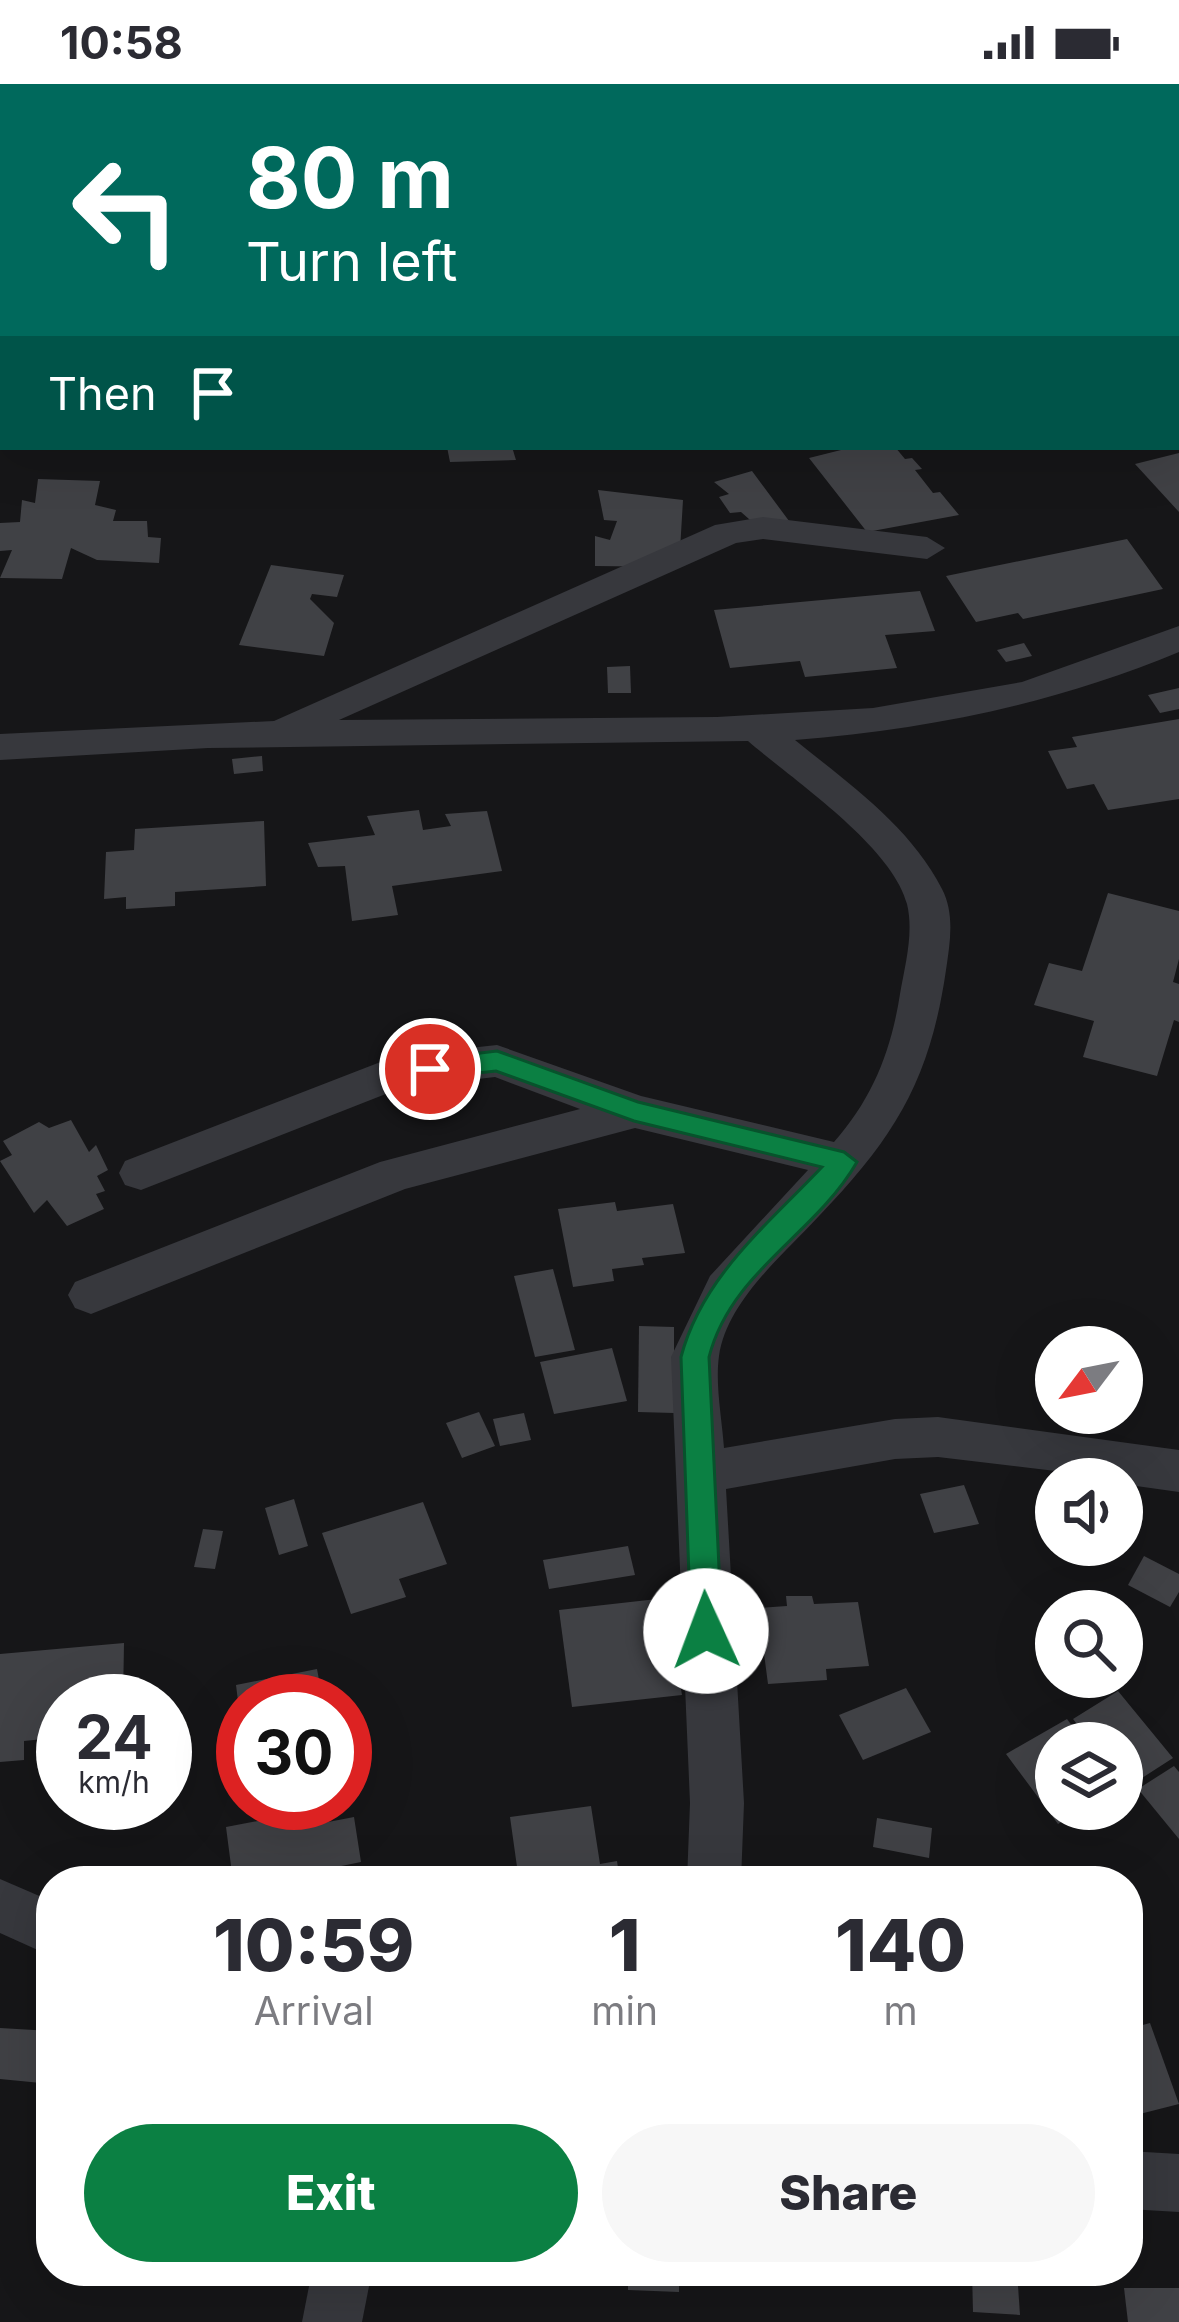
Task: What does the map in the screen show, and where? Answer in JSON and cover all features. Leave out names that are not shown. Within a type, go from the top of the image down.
[{"type":"street","points":[[274,733],[728,532],[763,528],[927,548]]},
{"type":"street","points":[[0,747],[274,733],[760,730],[886,721],[1016,700],[1072,683],[1179,638]]},
{"type":"street","points":[[714,1866],[716,1803],[695,1357],[705,1318],[734,1278],[888,1110],[916,1036],[932,921],[924,891],[901,857],[760,730]]},
{"type":"street","points":[[141,1173],[397,1072],[497,1061],[634,1111],[844,1162]]},
{"type":"street","points":[[91,1295],[396,1174],[634,1111]]},
{"type":"street","points":[[700,1473],[895,1439],[938,1437],[1179,1471]]},
{"type":"street","points":[[0,1905],[36,1922]]},
{"type":"street","points":[[1143,2181],[1179,2183]]},
{"type":"street","points":[[332,2322],[339,2286]]},
{"type":"building","points":[[448,450],[513,450],[516,460],[450,462]]},
{"type":"building","points":[[841,450],[898,450],[905,459],[912,458],[922,469],[915,470],[933,493],[940,492],[959,515],[867,532],[809,458]]},
{"type":"building","points":[[1179,453],[1179,512],[1135,464]]},
{"type":"building","points":[[752,471],[795,529],[767,535],[741,512],[730,513],[719,497],[729,494],[714,482]]},
{"type":"building","points":[[38,479],[100,481],[95,505],[116,510],[113,521],[147,521],[148,537],[161,538],[159,563],[97,560],[71,548],[62,579],[0,578],[12,550],[0,551],[0,523],[20,522],[22,500],[35,503]]},
{"type":"building","points":[[598,490],[683,500],[679,567],[595,566],[595,536],[610,540],[617,521],[604,520]]},
{"type":"building","points":[[1127,539],[1163,589],[1023,619],[1018,613],[976,622],[946,576]]},
{"type":"building","points":[[271,565],[344,575],[337,597],[312,594],[310,599],[334,623],[324,656],[239,645]]},
{"type":"building","points":[[920,591],[935,631],[885,635],[897,668],[805,677],[800,661],[730,668],[714,610]]},
{"type":"building","points":[[1024,643],[1032,656],[1006,662],[997,650]]},
{"type":"building","points":[[630,666],[631,693],[608,693],[607,667]]},
{"type":"building","points":[[1179,688],[1179,709],[1160,713],[1148,695]]},
{"type":"building","points":[[1179,719],[1179,799],[1108,810],[1094,784],[1067,789],[1048,751],[1077,747],[1072,737]]},
{"type":"building","points":[[262,756],[263,771],[234,774],[232,759]]},
{"type":"building","points":[[419,810],[423,830],[451,826],[445,814],[487,811],[502,871],[392,886],[398,915],[352,921],[345,866],[318,867],[308,843],[375,835],[367,816]]},
{"type":"building","points":[[264,821],[266,886],[175,892],[175,906],[126,909],[126,897],[104,899],[106,852],[134,850],[135,829]]},
{"type":"building","points":[[1108,893],[1179,911],[1179,959],[1173,982],[1179,984],[1179,1022],[1174,1020],[1157,1076],[1083,1057],[1094,1021],[1034,1005],[1049,963],[1082,971]]},
{"type":"building","points":[[71,1120],[89,1152],[96,1145],[108,1170],[97,1176],[105,1191],[96,1194],[104,1209],[67,1226],[47,1200],[34,1213],[0,1161],[12,1155],[3,1141],[39,1122],[49,1128]]},
{"type":"building","points":[[615,1202],[617,1211],[673,1204],[685,1253],[642,1258],[644,1265],[612,1269],[614,1281],[573,1287],[558,1209]]},
{"type":"building","points":[[553,1269],[575,1350],[535,1357],[514,1276]]},
{"type":"building","points":[[639,1326],[674,1327],[674,1413],[638,1412]]},
{"type":"building","points":[[612,1348],[627,1401],[554,1414],[540,1362]]},
{"type":"building","points":[[479,1412],[495,1446],[462,1458],[446,1423]]},
{"type":"building","points":[[524,1413],[531,1440],[500,1446],[493,1419]]},
{"type":"building","points":[[964,1485],[979,1524],[934,1533],[920,1494]]},
{"type":"building","points":[[294,1499],[308,1546],[279,1555],[265,1508]]},
{"type":"building","points":[[423,1502],[447,1564],[399,1579],[406,1597],[351,1614],[322,1533]]},
{"type":"building","points":[[203,1529],[223,1531],[215,1569],[194,1567]]},
{"type":"building","points":[[628,1546],[635,1575],[549,1589],[543,1560]]},
{"type":"building","points":[[1143,1558],[1179,1574],[1179,1592],[1170,1607],[1128,1585],[1143,1566]]},
{"type":"building","points":[[786,1596],[812,1596],[814,1604],[858,1602],[869,1666],[826,1669],[827,1680],[768,1684],[758,1608],[787,1606]]},
{"type":"building","points":[[666,1598],[682,1695],[572,1707],[559,1610]]},
{"type":"building","points":[[124,1643],[123,1674],[36,1674],[36,1740],[24,1741],[24,1760],[0,1762],[0,1654]]},
{"type":"building","points":[[906,1688],[931,1732],[863,1760],[839,1715]]},
{"type":"building","points":[[1107,1698],[1124,1698],[1173,1758],[1143,1777],[1143,1722],[1073,1719]]},
{"type":"building","points":[[1035,1737],[1035,1793],[1006,1754]]},
{"type":"building","points":[[1174,1766],[1179,1772],[1179,1839],[1143,1795],[1143,1786]]},
{"type":"building","points":[[591,1806],[600,1864],[617,1861],[618,1866],[517,1866],[510,1817]]},
{"type":"building","points":[[877,1818],[932,1828],[929,1858],[873,1847]]},
{"type":"building","points":[[226,1830],[356,1830],[361,1862],[231,1866]]},
{"type":"building","points":[[1150,2023],[1179,2104],[1143,2113],[1143,2025]]},
{"type":"building","points":[[0,2028],[36,2030],[36,2083],[0,2079]]},
{"type":"building","points":[[628,2286],[679,2286],[679,2292],[628,2290]]},
{"type":"building","points":[[972,2286],[1018,2286],[1020,2315],[973,2312]]},
{"type":"building","points":[[1124,2288],[1179,2288],[1179,2322],[1128,2322]]},
{"type":"route","points":[[430,1069],[497,1061],[634,1111],[844,1162],[734,1278],[705,1318],[695,1357],[706,1631]]}]
